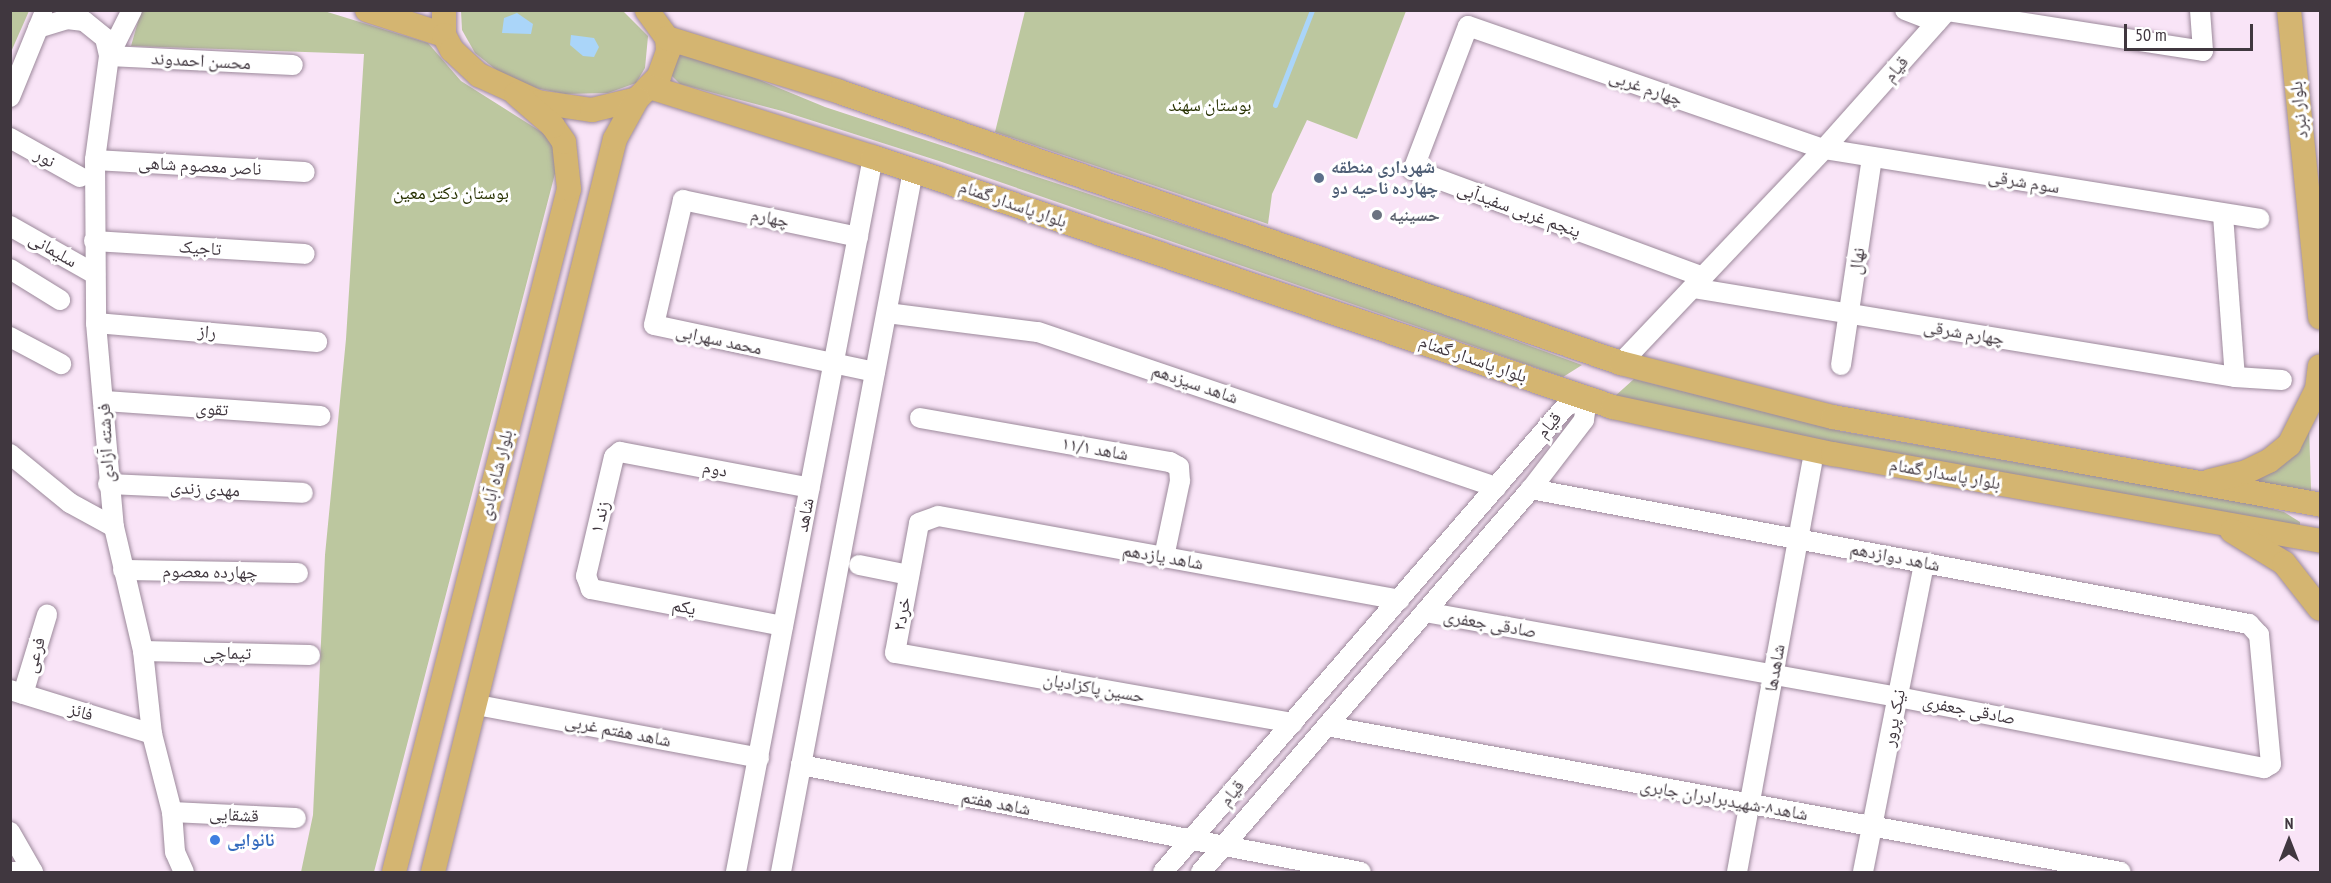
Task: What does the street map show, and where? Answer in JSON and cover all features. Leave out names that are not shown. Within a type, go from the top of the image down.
[{"type":"main road","points":[[367,10],[444,35]]},
{"type":"main road","points":[[444,10],[444,35],[452,50],[480,75],[516,94],[538,102],[592,110],[643,93]]},
{"type":"main road","points":[[647,10],[667,38]]},
{"type":"main road","name":"بلوار نبرد","points":[[2289,10],[2320,317]]},
{"type":"main road","name":"بلوار شاه آبادی","points":[[433,873],[477,705],[615,139],[665,62],[667,38]]},
{"type":"main road","name":"بلوار پاسدار گمنام","points":[[667,38],[851,96],[1621,363],[1833,417],[2320,505]]},
{"type":"main road","name":"بلوار پاسدار گمنام","points":[[643,93],[873,157],[1587,398],[1708,429],[1833,454],[2320,541]]},
{"type":"main road","name":"بلوار شاه آبادی","points":[[394,873],[569,189],[564,142],[553,126],[516,94]]},
{"type":"main road","points":[[2201,483],[2246,472],[2269,461],[2289,445],[2317,389],[2320,366]]},
{"type":"main road","points":[[2219,523],[2284,563],[2320,609]]},
{"type":"street","name":"فرشته آزادی","points":[[132,10],[109,56],[95,160],[96,323],[105,401],[108,484],[114,526],[143,651],[152,734],[172,812],[175,852],[184,873]]},
{"type":"street","points":[[1905,10],[2203,51],[2200,10]]},
{"type":"street","name":"قیام","points":[[1621,363],[1824,149],[1944,15]]},
{"type":"street","points":[[10,97],[42,19],[84,21],[105,38],[109,56]]},
{"type":"street","name":"چهارم غربی","points":[[1468,26],[1824,149]]},
{"type":"street","name":"پنجم غربی سفیدآبی","points":[[1468,26],[1413,170],[1698,282]]},
{"type":"street","name":"محسن احمدوند","points":[[109,56],[293,65]]},
{"type":"street","name":"نور","points":[[10,138],[80,177]]},
{"type":"street","name":"سوم شرقی","points":[[1824,149],[2259,219]]},
{"type":"street","name":"شاهد","points":[[736,873],[873,157]]},
{"type":"street","name":"نهال","points":[[1841,365],[1872,157]]},
{"type":"street","name":"ناصر معصوم شاهی","points":[[95,160],[305,172]]},
{"type":"street","points":[[780,873],[913,171]]},
{"type":"street","name":"چهارم","points":[[683,200],[858,237]]},
{"type":"street","name":"محمد سهرابی","points":[[683,200],[654,325],[875,372]]},
{"type":"street","points":[[2223,215],[2235,377]]},
{"type":"street","name":"سلیمانی","points":[[10,226],[94,274]]},
{"type":"street","name":"تاجیک","points":[[94,241],[305,254]]},
{"type":"street","points":[[10,269],[60,300]]},
{"type":"street","name":"چهارم شرقی","points":[[1698,282],[1848,314],[2235,377],[2282,380]]},
{"type":"street","name":"شاهد سیزدهم","points":[[887,313],[1038,332],[1496,487]]},
{"type":"street","name":"راز","points":[[96,323],[317,342]]},
{"type":"street","points":[[10,337],[61,364]]},
{"type":"street","name":"قیام","points":[[1163,873],[1566,406],[1587,398],[1584,420],[1531,489],[1201,873]]},
{"type":"street","name":"تقوی","points":[[105,401],[320,416]]},
{"type":"street","name":"شاهد ۱۱/۱","points":[[920,418],[1170,462],[1179,466],[1180,481],[1164,557]]},
{"type":"street","name":"دوم","points":[[620,452],[810,488]]},
{"type":"street","name":"زند ۱","points":[[587,584],[614,457],[620,452]]},
{"type":"street","points":[[10,454],[70,503],[114,526]]},
{"type":"street","name":"شاهدها","points":[[1737,873],[1812,464]]},
{"type":"street","name":"مهدی زندی","points":[[108,484],[303,493]]},
{"type":"street","name":"شاهد دوازدهم","points":[[1531,489],[2249,624],[2257,630]]},
{"type":"street","name":"شاهد یازدهم","points":[[928,517],[1399,600]]},
{"type":"street","name":"خرد۲","points":[[895,653],[918,523],[928,517]]},
{"type":"street","name":"نیک پرور","points":[[1863,873],[1924,562]]},
{"type":"street","name":"خرد۲","points":[[859,564],[909,574]]},
{"type":"street","name":"چهارده معصوم","points":[[123,570],[298,573]]},
{"type":"street","name":"یکم","points":[[587,584],[591,589],[783,626]]},
{"type":"street","name":"صادقی جعفری","points":[[1425,612],[1898,697],[2264,768],[2273,757],[2257,630]]},
{"type":"street","name":"فرعی","points":[[17,692],[46,615]]},
{"type":"street","name":"تیماچی","points":[[143,651],[310,655]]},
{"type":"street","name":"حسین پاکزادیان","points":[[895,653],[1293,723]]},
{"type":"street","name":"فائز","points":[[17,692],[152,734]]},
{"type":"street","name":"شاهد هفتم غربی","points":[[477,705],[759,758]]},
{"type":"street","name":"شاهد۸-شهیدبرادران جابری","points":[[1327,726],[2121,873]]},
{"type":"street","name":"شاهد هفتم","points":[[801,765],[1330,867]]},
{"type":"street","name":"قشقایی","points":[[172,812],[296,818]]},
{"type":"street","points":[[1248,817],[1253,838],[1263,845],[1330,867],[1361,873]]},
{"type":"street","points":[[10,832],[33,872],[10,872]]},
{"type":"green space","name":"بوستان دکتر معین","points":[[321,10],[428,43],[461,81],[551,138],[558,162],[374,872],[301,872],[313,815],[325,555],[346,339],[364,54],[131,46],[141,11]]},
{"type":"green space","name":"بوستان سهند","points":[[1025,10],[1406,11],[1357,139],[1307,120],[1272,194],[1268,224],[995,132]]},
{"type":"green space","points":[[10,11],[29,11],[11,52]]},
{"type":"green space","points":[[461,11],[623,11],[648,36],[645,68],[636,83],[608,93],[565,94],[535,88],[499,72],[475,53],[462,30]]},
{"type":"green space","points":[[677,46],[825,107],[1344,278],[1582,365],[1563,377],[939,161],[782,111],[680,84],[668,72]]},
{"type":"green space","points":[[1634,379],[1840,431],[2257,505],[2284,512],[2300,522],[2300,528],[1837,447],[1614,397]]},
{"type":"green space","points":[[2309,424],[2311,491],[2249,481]]},
{"type":"water","points":[[517,13],[533,24],[531,34],[502,33],[504,18]]},
{"type":"water","points":[[571,35],[594,38],[599,47],[594,57],[583,56],[570,45]]},
{"type":"waterway","points":[[1275,105],[1312,10]]},
{"type":"place","name":"شهرداری منطقه چهارده ناحیه دو","points":[[1319,178]]},
{"type":"place","name":"حسینیه","points":[[1377,215]]},
{"type":"place","name":"نانوایی","points":[[215,840]]}]
